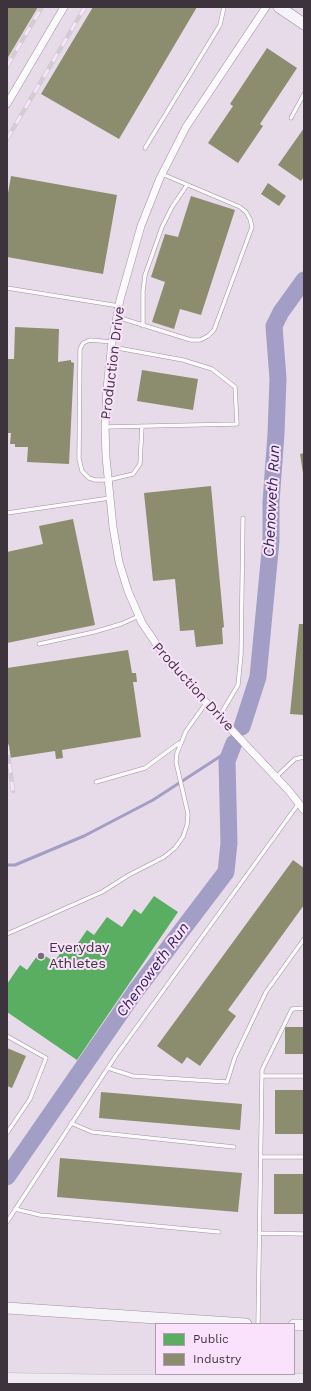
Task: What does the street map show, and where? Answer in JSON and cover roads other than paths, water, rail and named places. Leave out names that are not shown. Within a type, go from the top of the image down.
[{"type":"highway","points":[[7,1380],[126,1382],[304,1381]]},
{"type":"street","points":[[7,104],[64,7]]},
{"type":"street","name":"Production Drive","points":[[266,7],[201,101],[186,127],[162,174],[141,226],[117,317],[112,345],[105,427],[108,480],[119,562],[128,592],[138,616],[160,651],[206,703],[302,806]]},
{"type":"street","points":[[279,7],[292,13],[304,24]]},
{"type":"street","points":[[7,1308],[231,1323]]},
{"type":"lane","points":[[145,148],[220,26],[224,7]]},
{"type":"lane","points":[[291,118],[304,94]]},
{"type":"lane","points":[[117,317],[191,340],[200,340],[208,336],[214,330],[252,227],[246,212],[240,207],[162,174]]},
{"type":"lane","points":[[144,326],[143,290],[145,275],[162,227],[172,207],[187,185]]},
{"type":"lane","points":[[7,288],[119,306]]},
{"type":"lane","points":[[105,427],[142,426],[237,424],[235,387],[212,369],[183,360],[90,340],[83,343],[80,349],[78,412],[79,459],[82,471],[89,478],[95,480],[108,480],[133,474],[140,464],[142,426]]},
{"type":"lane","points":[[7,513],[110,498]]},
{"type":"lane","points":[[219,717],[238,685],[241,655],[243,518]]},
{"type":"lane","points":[[39,644],[94,632],[121,624],[138,616]]},
{"type":"lane","points":[[7,934],[102,892],[129,875],[164,857],[175,848],[183,837],[187,825],[188,814],[176,762],[179,743],[206,703]]},
{"type":"lane","points":[[96,782],[145,768],[179,743]]},
{"type":"lane","points":[[276,777],[295,759],[304,757]]},
{"type":"lane","points":[[7,1222],[108,1068],[302,806]]},
{"type":"lane","points":[[108,1068],[132,1076],[227,1082],[235,1057],[266,992],[304,939]]},
{"type":"lane","points":[[258,1323],[262,1070],[292,1009],[304,1008]]},
{"type":"lane","points":[[7,1036],[46,1058],[30,1099],[7,1133]]},
{"type":"lane","points":[[262,1076],[304,1076]]},
{"type":"lane","points":[[71,1123],[92,1132],[234,1147]]},
{"type":"lane","points":[[261,1157],[304,1157]]},
{"type":"lane","points":[[15,1209],[40,1215],[219,1232]]},
{"type":"lane","points":[[259,1233],[304,1234]]},
{"type":"waterway","name":"Chenoweth Run","points":[[242,727],[258,677],[271,541],[271,502],[278,379],[274,326],[281,312],[304,280]]},
{"type":"waterway","name":"Chenoweth Run","points":[[7,1177],[135,992],[226,872],[229,843],[227,761],[234,743]]},
{"type":"waterway","points":[[7,865],[15,865],[84,836],[153,800],[230,750]]},
{"type":"railway","points":[[7,66],[42,7]]},
{"type":"railway","points":[[7,139],[85,7]]},
{"type":"railway","points":[[7,746],[13,791]]},
{"type":"place","name":"Everyday Athletes","points":[[41,956]]}]
